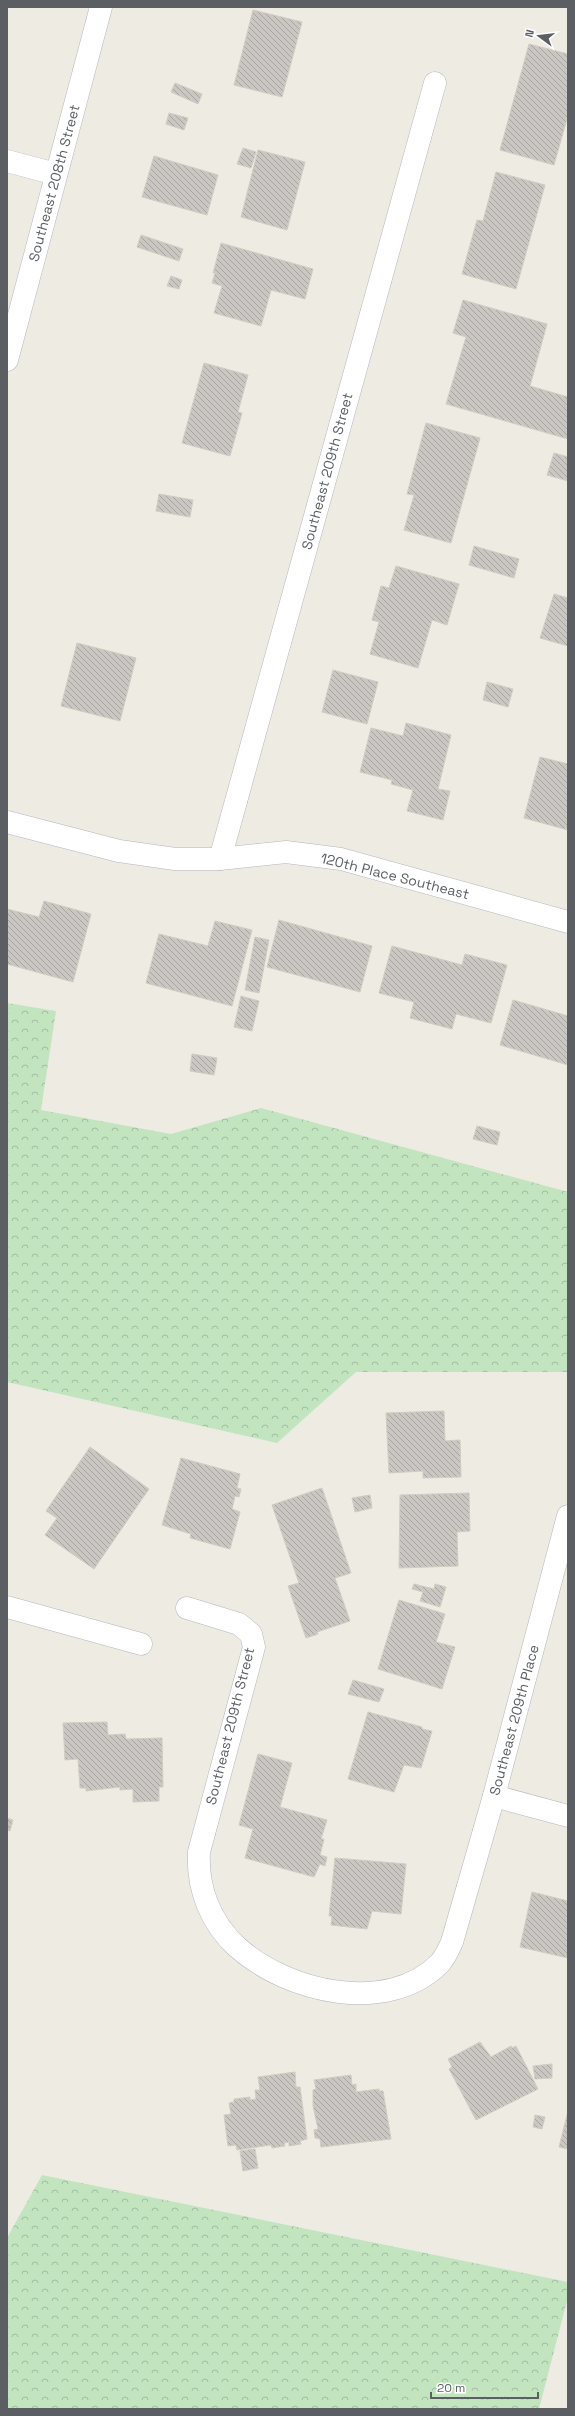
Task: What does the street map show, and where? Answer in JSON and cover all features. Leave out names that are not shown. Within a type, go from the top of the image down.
[{"type":"street","name":"Southeast 208th Street","points":[[7,360],[101,7]]},
{"type":"street","name":"Southeast 209th Street","points":[[220,859],[435,83]]},
{"type":"street","points":[[7,161],[56,174]]},
{"type":"street","name":"120th Place Southeast","points":[[7,822],[118,851],[175,859],[220,859],[286,852],[341,860],[568,922]]},
{"type":"street","name":"Southeast 209th Place","points":[[458,1923],[494,1796],[568,1516]]},
{"type":"street","points":[[7,1607],[141,1644]]},
{"type":"street","name":"Southeast 209th Street","points":[[187,1608],[238,1624],[251,1634],[254,1647],[204,1828],[199,1852],[198,1870],[201,1886],[215,1920],[242,1951],[257,1962],[296,1980],[341,1992],[364,1994],[384,1992],[401,1988],[423,1977],[441,1962],[452,1942],[458,1923]]},
{"type":"street","points":[[494,1796],[568,1816]]},
{"type":"green space","points":[[7,1003],[56,1011],[41,1110],[171,1134],[261,1108],[568,1192],[568,1372],[356,1372],[277,1443],[7,1382]]},
{"type":"green space","points":[[42,2175],[568,2282],[568,2297],[539,2409],[7,2409],[7,2238]]},
{"type":"building","points":[[253,10],[302,22],[282,97],[234,85]]},
{"type":"building","points":[[529,44],[568,54],[568,115],[554,165],[500,150]]},
{"type":"building","points":[[175,83],[202,94],[198,104],[171,92]]},
{"type":"building","points":[[169,113],[188,118],[184,130],[166,124]]},
{"type":"building","points":[[243,148],[256,152],[251,168],[237,164]]},
{"type":"building","points":[[258,150],[305,162],[287,230],[241,217]]},
{"type":"building","points":[[154,156],[218,175],[207,215],[142,197]]},
{"type":"building","points":[[496,172],[545,185],[516,289],[462,274],[477,220],[483,221]]},
{"type":"building","points":[[141,235],[183,249],[179,261],[137,247]]},
{"type":"building","points":[[221,243],[313,269],[305,299],[271,290],[261,326],[214,313],[222,286],[212,283],[215,273],[213,273]]},
{"type":"building","points":[[171,276],[182,280],[179,289],[167,286]]},
{"type":"building","points":[[463,300],[547,324],[530,386],[568,397],[568,439],[446,404],[466,337],[453,333]]},
{"type":"building","points":[[204,363],[248,375],[238,412],[242,413],[230,456],[182,443]]},
{"type":"building","points":[[426,423],[480,438],[451,543],[404,530],[414,495],[407,494]]},
{"type":"building","points":[[554,453],[568,457],[568,481],[547,475]]},
{"type":"building","points":[[159,494],[193,500],[190,517],[156,511]]},
{"type":"building","points":[[474,546],[519,559],[514,578],[469,565]]},
{"type":"building","points":[[396,566],[459,584],[447,625],[432,620],[418,668],[370,654],[379,622],[372,620],[381,586],[389,588]]},
{"type":"building","points":[[554,594],[568,598],[568,646],[540,638]]},
{"type":"building","points":[[77,643],[136,658],[120,721],[61,706]]},
{"type":"building","points":[[333,670],[378,682],[367,724],[322,712]]},
{"type":"building","points":[[487,682],[513,689],[508,707],[483,700]]},
{"type":"building","points":[[406,723],[451,735],[438,789],[450,791],[443,820],[407,811],[413,790],[391,784],[392,780],[360,772],[371,728],[403,736]]},
{"type":"building","points":[[540,757],[568,764],[568,830],[524,818]]},
{"type":"building","points":[[44,901],[91,914],[73,982],[7,964],[7,909],[39,917]]},
{"type":"building","points":[[279,920],[372,946],[360,992],[267,967]]},
{"type":"building","points":[[215,921],[252,930],[232,1006],[146,983],[159,934],[208,946]]},
{"type":"building","points":[[255,937],[269,940],[259,993],[245,990]]},
{"type":"building","points":[[392,946],[462,965],[465,954],[507,965],[491,1023],[456,1014],[452,1029],[410,1018],[414,1002],[379,993]]},
{"type":"building","points":[[241,996],[259,1001],[252,1031],[234,1027]]},
{"type":"building","points":[[513,1000],[568,1016],[568,1065],[500,1045]]},
{"type":"building","points":[[192,1054],[217,1058],[214,1075],[190,1071]]},
{"type":"building","points":[[477,1126],[500,1132],[497,1145],[473,1139]]},
{"type":"building","points":[[444,1411],[445,1441],[460,1440],[461,1477],[423,1478],[423,1471],[389,1473],[386,1413]]},
{"type":"building","points":[[90,1447],[149,1489],[94,1569],[45,1535],[57,1518],[46,1511]]},
{"type":"building","points":[[181,1458],[240,1474],[237,1488],[241,1489],[239,1497],[235,1496],[232,1509],[240,1512],[230,1549],[190,1538],[191,1534],[162,1525]]},
{"type":"building","points":[[322,1488],[351,1573],[335,1578],[350,1621],[317,1632],[318,1634],[306,1638],[288,1586],[299,1583],[272,1505]]},
{"type":"building","points":[[469,1493],[470,1531],[457,1532],[458,1566],[399,1568],[400,1495]]},
{"type":"building","points":[[370,1495],[372,1508],[355,1512],[352,1498]]},
{"type":"building","points":[[414,1584],[434,1589],[435,1584],[446,1587],[440,1607],[420,1601],[423,1592],[412,1589]]},
{"type":"building","points":[[399,1600],[445,1614],[436,1642],[455,1647],[442,1689],[378,1669]]},
{"type":"building","points":[[353,1680],[384,1689],[379,1702],[348,1694]]},
{"type":"building","points":[[368,1712],[432,1731],[421,1768],[404,1765],[394,1792],[348,1779]]},
{"type":"building","points":[[107,1722],[108,1735],[125,1734],[126,1739],[162,1738],[163,1787],[159,1787],[159,1801],[133,1802],[133,1789],[120,1790],[120,1787],[86,1791],[86,1788],[80,1788],[78,1759],[65,1760],[63,1723]]},
{"type":"building","points":[[258,1754],[292,1763],[280,1807],[327,1820],[321,1839],[324,1839],[320,1855],[327,1857],[325,1866],[320,1864],[314,1877],[245,1858],[253,1829],[239,1825]]},
{"type":"building","points":[[7,1818],[13,1820],[10,1831],[7,1830]]},
{"type":"building","points":[[335,1858],[406,1864],[401,1914],[372,1911],[367,1929],[331,1925],[332,1916],[329,1916]]},
{"type":"building","points":[[532,1892],[568,1901],[568,1958],[520,1947]]},
{"type":"building","points":[[480,2042],[491,2057],[511,2046],[512,2048],[516,2046],[538,2089],[476,2120],[449,2069],[452,2067],[448,2059]]},
{"type":"building","points":[[552,2064],[552,2078],[535,2079],[533,2066]]},
{"type":"building","points":[[295,2072],[296,2087],[300,2087],[307,2139],[300,2141],[301,2144],[289,2146],[289,2142],[284,2143],[285,2146],[272,2148],[271,2145],[237,2150],[236,2145],[228,2146],[224,2115],[231,2114],[229,2103],[234,2102],[234,2099],[250,2097],[250,2100],[256,2099],[255,2090],[260,2090],[258,2077]]},
{"type":"building","points":[[351,2075],[352,2085],[356,2084],[356,2092],[379,2089],[379,2091],[383,2091],[391,2139],[321,2147],[320,2139],[315,2138],[314,2130],[318,2129],[313,2106],[313,2090],[316,2089],[314,2080]]},
{"type":"building","points":[[568,2111],[568,2149],[559,2147]]},
{"type":"building","points":[[535,2115],[545,2117],[542,2129],[533,2127]]},
{"type":"building","points":[[255,2149],[258,2168],[243,2171],[240,2151]]}]
